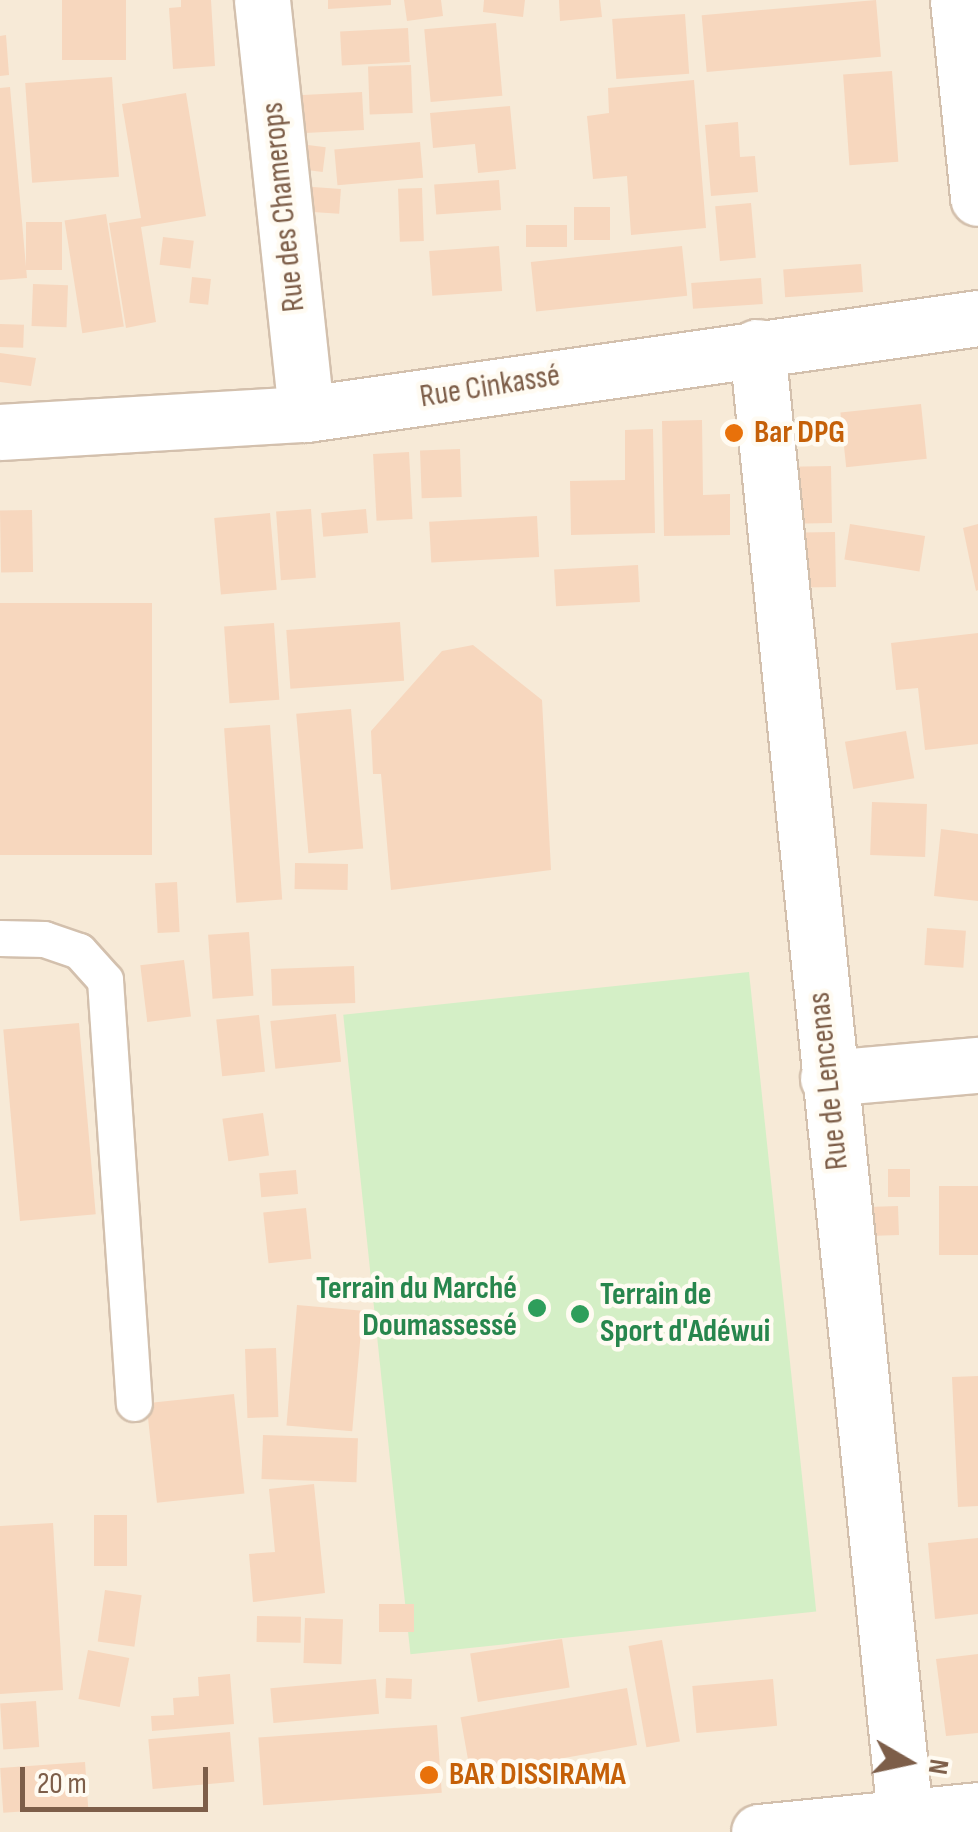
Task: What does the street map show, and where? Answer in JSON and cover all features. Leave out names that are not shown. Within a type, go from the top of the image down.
[{"type":"street","name":"Rue des Chamerops","points":[[262,0],[306,414]]},
{"type":"street","points":[[958,0],[978,198]]},
{"type":"street","name":"Rue Cinkassé","points":[[0,432],[306,414],[757,346],[978,318]]},
{"type":"street","name":"Rue de Lencenas","points":[[757,346],[905,1816]]},
{"type":"street","points":[[828,1078],[978,1065]]},
{"type":"street","points":[[760,1832],[978,1810]]},
{"type":"lane","points":[[0,938],[44,939],[79,951],[106,980],[134,1403]]},
{"type":"shaded area","points":[[0,0],[978,0],[978,1832],[0,1832]]},
{"type":"green space","name":"Terrain de Sport d'Adéwui","points":[[749,972],[816,1611],[410,1654],[343,1015]]},
{"type":"building","points":[[62,0],[126,0],[126,60],[62,60]]},
{"type":"building","points":[[181,0],[211,0],[215,66],[173,69],[169,8],[181,7]]},
{"type":"building","points":[[328,0],[391,0],[391,5],[328,9]]},
{"type":"building","points":[[404,0],[441,0],[443,16],[407,21]]},
{"type":"building","points":[[484,0],[525,0],[523,17],[483,12]]},
{"type":"building","points":[[559,0],[600,0],[602,17],[560,21]]},
{"type":"building","points":[[876,0],[881,57],[707,72],[702,15]]},
{"type":"building","points":[[685,14],[689,74],[616,79],[612,19]]},
{"type":"building","points":[[496,23],[502,96],[431,102],[424,29]]},
{"type":"building","points":[[408,28],[410,62],[342,66],[340,32]]},
{"type":"building","points":[[6,35],[9,75],[0,76],[0,36]]},
{"type":"building","points":[[411,65],[413,113],[370,114],[368,67]]},
{"type":"building","points":[[892,71],[898,162],[849,165],[843,74]]},
{"type":"building","points":[[112,77],[119,177],[32,183],[25,83]]},
{"type":"building","points":[[694,80],[706,228],[631,235],[627,176],[593,179],[587,116],[609,113],[608,88]]},
{"type":"building","points":[[10,87],[27,278],[0,280],[0,88]]},
{"type":"building","points":[[362,92],[364,130],[295,134],[293,96]]},
{"type":"building","points":[[186,93],[206,216],[141,227],[156,322],[126,328],[109,223],[141,218],[122,104]]},
{"type":"building","points":[[510,106],[516,169],[478,173],[475,144],[433,148],[430,113]]},
{"type":"building","points":[[738,122],[740,157],[755,156],[758,192],[711,196],[705,125]]},
{"type":"building","points":[[420,142],[423,178],[337,185],[334,149]]},
{"type":"building","points":[[292,143],[326,147],[323,172],[289,168]]},
{"type":"building","points":[[499,180],[501,210],[436,214],[434,185]]},
{"type":"building","points":[[299,186],[341,189],[339,214],[297,211]]},
{"type":"building","points":[[422,188],[424,241],[400,242],[398,189]]},
{"type":"building","points":[[751,203],[756,258],[720,261],[715,206]]},
{"type":"building","points":[[574,207],[610,207],[610,240],[574,240]]},
{"type":"building","points":[[106,214],[124,327],[82,333],[65,221]]},
{"type":"building","points":[[26,222],[62,222],[62,270],[26,270]]},
{"type":"building","points":[[526,225],[567,225],[567,247],[526,247]]},
{"type":"building","points":[[163,237],[194,241],[190,269],[160,265]]},
{"type":"building","points":[[499,246],[502,291],[432,296],[429,251]]},
{"type":"building","points":[[682,246],[687,296],[536,312],[531,262]]},
{"type":"building","points":[[861,264],[863,292],[785,297],[783,269]]},
{"type":"building","points":[[192,277],[211,279],[208,305],[189,303]]},
{"type":"building","points":[[761,278],[763,304],[693,309],[691,283]]},
{"type":"building","points":[[33,284],[68,285],[67,327],[32,326]]},
{"type":"building","points":[[0,324],[24,325],[23,348],[0,347]]},
{"type":"building","points":[[0,353],[36,358],[31,386],[0,382]]},
{"type":"building","points":[[921,404],[927,459],[846,467],[840,412]]},
{"type":"building","points":[[702,420],[703,495],[730,494],[730,535],[664,536],[662,421]]},
{"type":"building","points":[[653,429],[655,533],[571,535],[570,481],[625,480],[625,430]]},
{"type":"building","points":[[460,449],[462,497],[422,498],[420,450]]},
{"type":"building","points":[[409,452],[413,519],[377,521],[373,454]]},
{"type":"building","points":[[831,466],[832,523],[792,524],[791,467]]},
{"type":"building","points":[[311,509],[316,578],[281,580],[276,511]]},
{"type":"building","points":[[366,509],[368,533],[323,537],[321,513]]},
{"type":"building","points":[[32,510],[33,572],[1,573],[0,511]]},
{"type":"building","points":[[270,513],[277,590],[221,595],[214,518]]},
{"type":"building","points":[[537,516],[539,557],[431,563],[429,522]]},
{"type":"building","points":[[850,524],[925,536],[919,571],[844,560]]},
{"type":"building","points":[[978,524],[978,590],[976,591],[963,528]]},
{"type":"building","points":[[835,532],[836,587],[803,588],[802,533]]},
{"type":"building","points":[[638,565],[640,602],[556,606],[554,569]]},
{"type":"building","points":[[0,603],[152,603],[152,855],[0,855]]},
{"type":"building","points":[[400,622],[404,681],[290,689],[286,630]]},
{"type":"building","points":[[274,623],[279,700],[229,703],[224,626]]},
{"type":"building","points":[[978,633],[978,744],[925,750],[918,688],[896,690],[891,643]]},
{"type":"building","points":[[473,645],[542,700],[551,870],[391,890],[381,774],[373,774],[371,731],[442,651]]},
{"type":"building","points":[[351,709],[363,848],[308,853],[296,714]]},
{"type":"building","points":[[270,725],[282,900],[236,903],[224,728]]},
{"type":"building","points":[[906,731],[914,778],[853,789],[845,742]]},
{"type":"building","points":[[872,802],[927,804],[925,857],[870,855]]},
{"type":"building","points":[[941,829],[978,834],[978,901],[934,896]]},
{"type":"building","points":[[295,863],[348,864],[348,890],[295,889]]},
{"type":"building","points":[[177,882],[180,932],[158,933],[155,883]]},
{"type":"building","points":[[927,928],[966,931],[963,968],[924,965]]},
{"type":"building","points":[[249,932],[253,996],[213,999],[208,935]]},
{"type":"building","points":[[184,960],[191,1017],[147,1022],[140,965]]},
{"type":"building","points":[[354,966],[355,1003],[272,1006],[271,969]]},
{"type":"building","points":[[336,1014],[341,1062],[275,1069],[270,1021]]},
{"type":"building","points":[[259,1015],[265,1072],[222,1076],[216,1019]]},
{"type":"building","points":[[79,1023],[96,1214],[20,1221],[3,1030]]},
{"type":"building","points":[[263,1113],[269,1156],[228,1161],[222,1119]]},
{"type":"building","points":[[888,1169],[910,1169],[910,1197],[888,1197]]},
{"type":"building","points":[[296,1170],[298,1194],[261,1197],[259,1173]]},
{"type":"building","points":[[939,1186],[978,1186],[978,1255],[939,1255]]},
{"type":"building","points":[[898,1206],[899,1235],[854,1237],[853,1208]]},
{"type":"building","points":[[306,1208],[311,1259],[269,1263],[263,1212]]},
{"type":"building","points":[[297,1305],[363,1311],[352,1431],[286,1426]]},
{"type":"building","points":[[276,1348],[278,1417],[247,1418],[245,1349]]},
{"type":"building","points":[[978,1376],[978,1506],[958,1507],[952,1377]]},
{"type":"building","points":[[234,1394],[244,1493],[157,1503],[146,1403]]},
{"type":"building","points":[[263,1435],[358,1438],[356,1482],[261,1479]]},
{"type":"building","points":[[314,1484],[325,1593],[253,1602],[249,1554],[275,1552],[269,1489]]},
{"type":"building","points":[[94,1515],[127,1515],[127,1566],[94,1566]]},
{"type":"building","points":[[53,1523],[63,1690],[0,1694],[0,1526]]},
{"type":"building","points":[[978,1538],[978,1614],[935,1619],[928,1543]]},
{"type":"building","points":[[105,1590],[142,1595],[134,1647],[98,1641]]},
{"type":"building","points":[[379,1604],[414,1604],[414,1632],[379,1632]]},
{"type":"building","points":[[257,1616],[301,1617],[301,1643],[257,1642]]},
{"type":"building","points":[[305,1618],[343,1619],[341,1664],[303,1663]]},
{"type":"building","points":[[562,1639],[570,1687],[478,1702],[470,1654]]},
{"type":"building","points":[[662,1640],[680,1741],[646,1747],[629,1646]]},
{"type":"building","points":[[88,1650],[129,1658],[120,1707],[78,1699]]},
{"type":"building","points":[[978,1654],[978,1733],[946,1736],[936,1659]]},
{"type":"building","points":[[230,1674],[234,1724],[152,1731],[151,1716],[174,1715],[173,1698],[199,1696],[198,1677]]},
{"type":"building","points":[[386,1678],[412,1679],[411,1699],[385,1698]]},
{"type":"building","points":[[376,1679],[379,1714],[273,1723],[270,1688]]},
{"type":"building","points":[[773,1679],[777,1726],[696,1733],[692,1686]]},
{"type":"building","points":[[627,1688],[637,1745],[471,1774],[461,1717]]},
{"type":"building","points":[[36,1701],[39,1747],[3,1749],[0,1704]]},
{"type":"building","points":[[437,1725],[442,1793],[263,1805],[258,1737]]},
{"type":"building","points":[[230,1732],[234,1782],[153,1789],[148,1739]]},
{"type":"building","points":[[85,1762],[88,1807],[3,1813],[0,1768]]},
{"type":"place","name":"Bar DPG","points":[[734,433]]},
{"type":"place","name":"Terrain du Marché Doumassessé","points":[[537,1308]]},
{"type":"place","name":"Terrain de Sport d'Adéwui","points":[[580,1314]]},
{"type":"place","name":"BAR DISSIRAMA","points":[[429,1775]]}]
